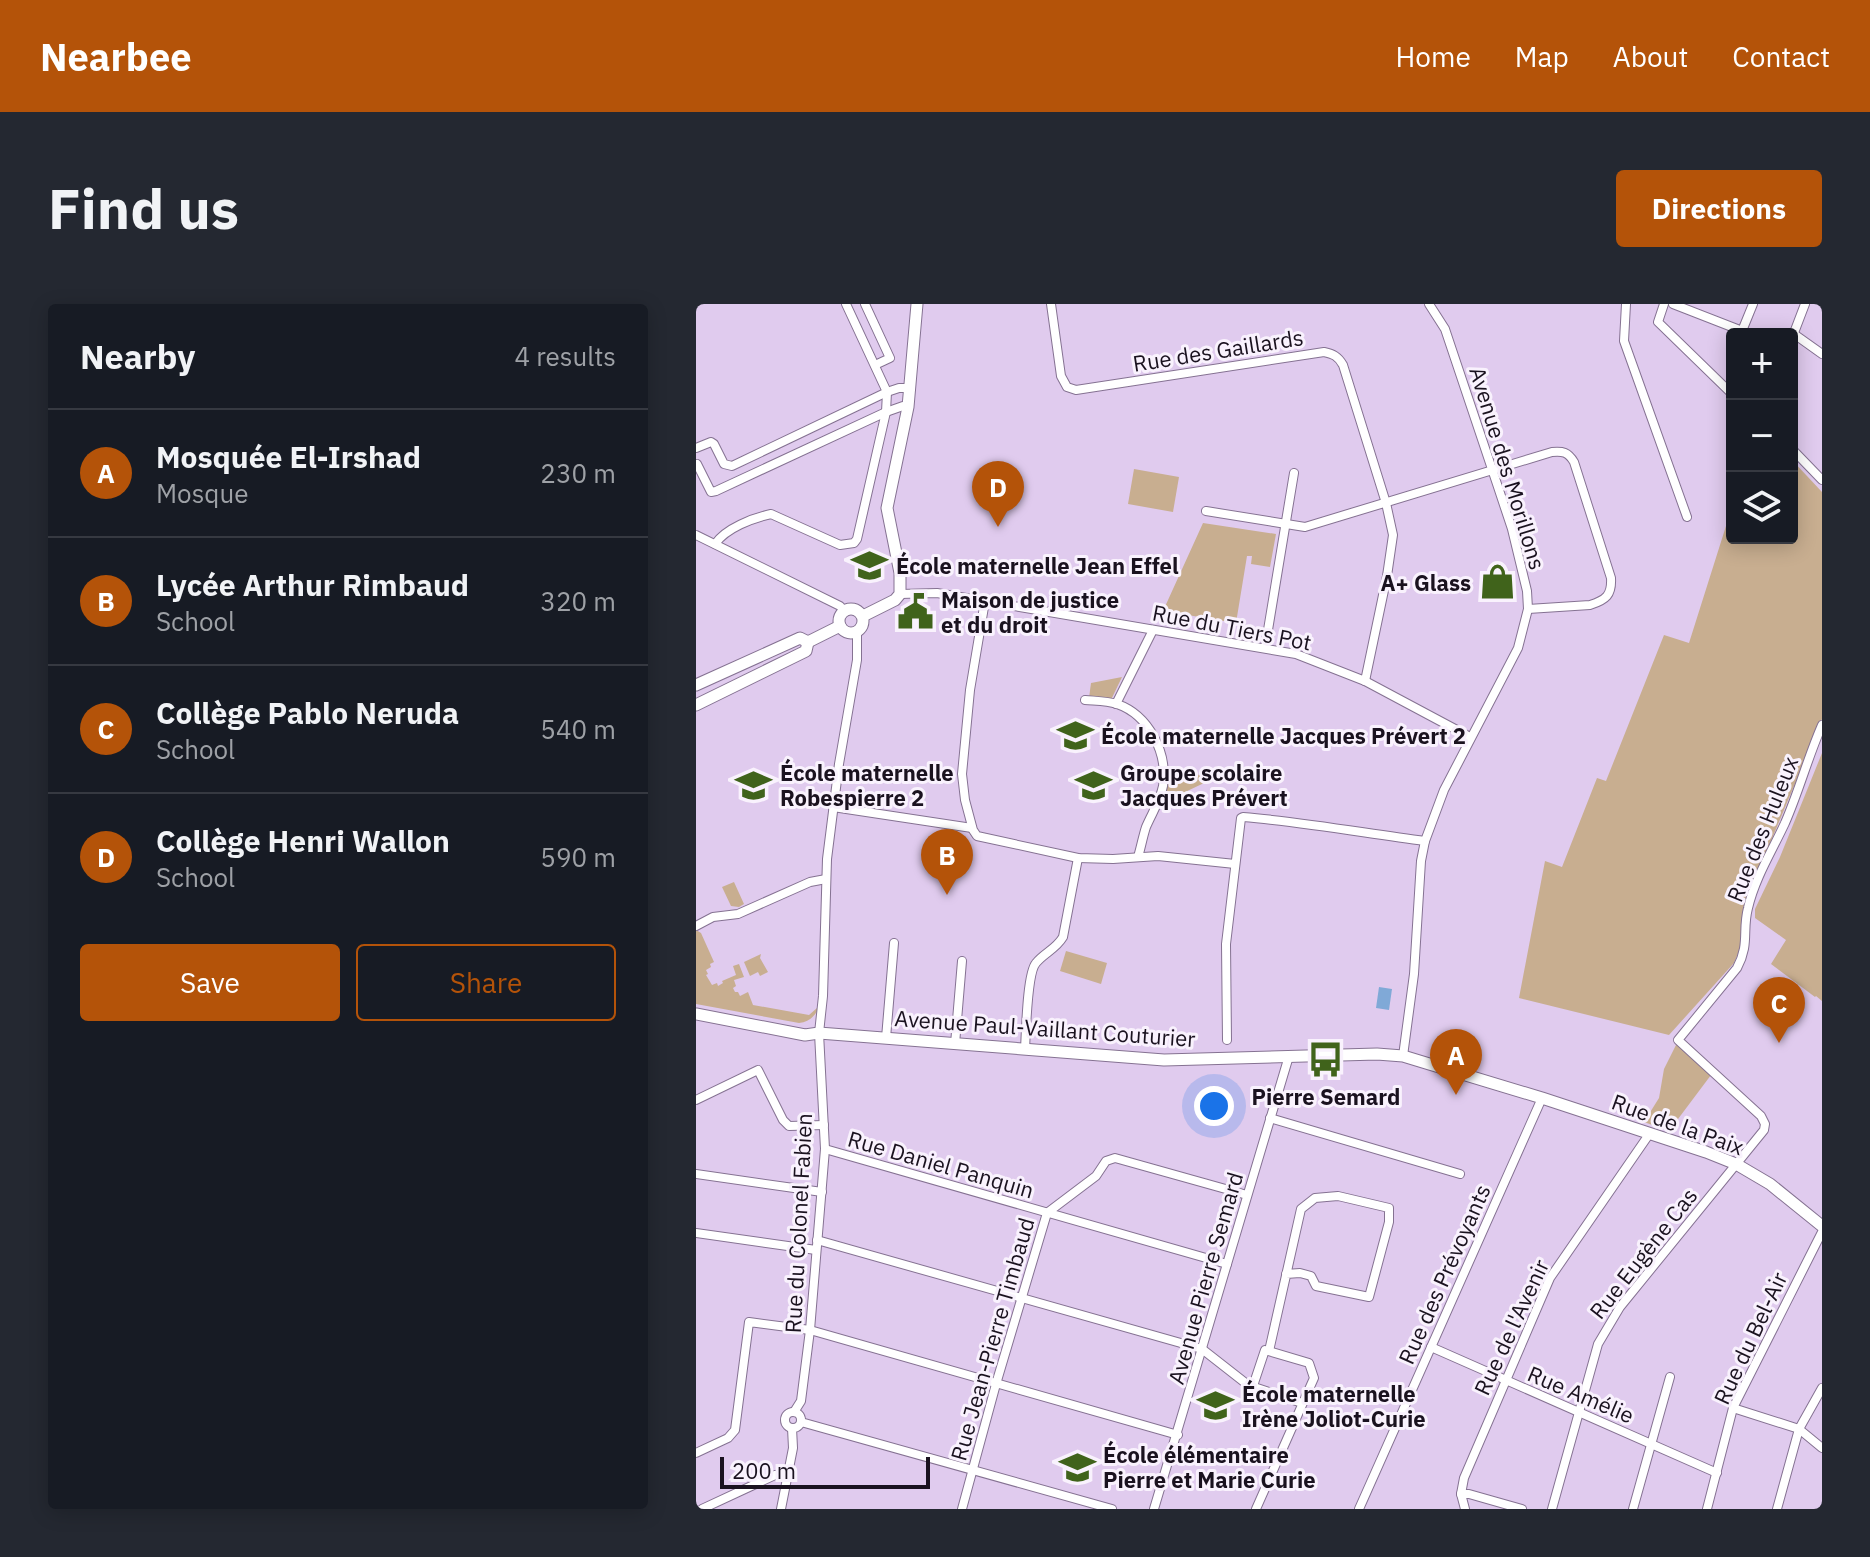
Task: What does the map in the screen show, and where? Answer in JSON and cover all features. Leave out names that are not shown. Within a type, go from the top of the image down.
[{"type":"street","points":[[715,544],[721,535],[771,514],[840,545],[854,543],[857,539],[886,412],[887,392],[846,304]]},
{"type":"street","points":[[865,304],[890,358],[875,365]]},
{"type":"street","points":[[863,616],[895,600],[900,594],[900,573],[887,508],[911,388],[917,304]]},
{"type":"street","name":"Rue des Gaillards","points":[[1051,304],[1061,376],[1067,387],[1076,390],[1332,353],[1343,365],[1386,503]]},
{"type":"street","name":"Avenue des Morillons","points":[[1403,1056],[1414,974],[1425,841],[1444,790],[1518,648],[1528,609],[1527,591],[1493,470],[1445,329],[1429,304]]},
{"type":"street","points":[[1626,304],[1624,341],[1687,517]]},
{"type":"street","points":[[1664,304],[1658,322],[1726,388]]},
{"type":"street","points":[[1673,304],[1736,328]]},
{"type":"street","points":[[1747,328],[1753,304]]},
{"type":"street","points":[[1796,328],[1805,304]]},
{"type":"street","points":[[1798,339],[1822,354]]},
{"type":"street","points":[[696,448],[711,442],[724,464],[732,466],[887,392],[911,388]]},
{"type":"street","points":[[696,463],[711,492],[716,491],[886,412],[908,407]]},
{"type":"street","points":[[1206,511],[1305,527],[1562,451],[1574,462],[1611,578],[1611,589],[1600,602],[1590,605],[1528,609]]},
{"type":"street","points":[[1798,455],[1822,480]]},
{"type":"street","points":[[1265,648],[1294,473]]},
{"type":"street","points":[[1365,681],[1393,535],[1386,503]]},
{"type":"street","points":[[696,535],[840,606],[844,611]]},
{"type":"street","name":"Rue du Tiers Pot","points":[[900,594],[925,592],[985,601],[1296,654],[1365,681],[1470,737]]},
{"type":"street","points":[[985,601],[970,690],[962,774],[965,800],[977,836],[1078,858],[1158,856],[1235,864]]},
{"type":"street","points":[[840,626],[844,611],[854,609],[863,616]]},
{"type":"street","points":[[840,626],[849,633],[857,632],[862,627],[863,616]]},
{"type":"street","points":[[808,642],[840,626]]},
{"type":"street","points":[[1116,704],[1153,630]]},
{"type":"street","name":"Rue du Colonel Fabien","points":[[782,1509],[793,1448],[792,1428],[785,1419],[801,1401],[822,1192],[825,1149],[819,1033],[826,879],[833,807],[857,660],[857,632]]},
{"type":"street","points":[[800,638],[808,642],[806,651],[699,704],[696,687],[800,638]]},
{"type":"street","points":[[1085,700],[1116,704],[1140,719],[1151,732],[1162,757],[1163,787],[1138,857]]},
{"type":"street","name":"Rue des Huleux","points":[[1736,1164],[1764,1130],[1765,1124],[1761,1116],[1678,1040],[1742,958],[1746,947],[1748,908],[1756,883],[1790,809],[1822,725]]},
{"type":"street","points":[[833,807],[972,828]]},
{"type":"street","points":[[1227,1040],[1226,944],[1241,818],[1282,820],[1425,841]]},
{"type":"street","points":[[1025,1049],[1031,970],[1063,937],[1078,858]]},
{"type":"street","points":[[696,926],[713,917],[750,910],[810,882],[826,879]]},
{"type":"street","points":[[886,1038],[894,943]]},
{"type":"street","points":[[955,1044],[962,961]]},
{"type":"street","points":[[696,1007],[819,1033]]},
{"type":"street","points":[[696,1014],[796,1034],[819,1033]]},
{"type":"street","name":"Avenue Paul-Vaillant Couturier","points":[[819,1033],[1164,1060],[1377,1054],[1403,1056],[1505,1087]]},
{"type":"street","name":"Avenue Pierre Semard","points":[[1154,1509],[1289,1056]]},
{"type":"street","points":[[696,1100],[758,1070],[789,1126],[824,1125]]},
{"type":"street","name":"Rue de la Paix","points":[[1505,1087],[1736,1164],[1770,1184],[1822,1226]]},
{"type":"street","name":"Rue des Prévoyants","points":[[1359,1509],[1542,1098]]},
{"type":"street","points":[[1270,1118],[1460,1174]]},
{"type":"street","name":"Rue de l'Avenir","points":[[1461,1494],[1464,1478],[1550,1278],[1650,1133]]},
{"type":"street","name":"Rue Daniel Panquin","points":[[825,1149],[1227,1264]]},
{"type":"street","name":"Rue Jean-Pierre Timbaud","points":[[962,1509],[1047,1213],[1096,1176],[1106,1161],[1115,1158],[1247,1195]]},
{"type":"street","name":"Rue Eugène Cas","points":[[1552,1509],[1598,1344],[1620,1307],[1736,1164]]},
{"type":"street","points":[[696,1174],[822,1192]]},
{"type":"street","points":[[1269,1351],[1286,1274],[1301,1209],[1315,1198],[1338,1196],[1389,1208],[1389,1222],[1369,1297],[1316,1286],[1311,1276],[1286,1274]]},
{"type":"street","name":"Rue du Bel-Air","points":[[1707,1509],[1733,1408],[1822,1232]]},
{"type":"street","points":[[696,1233],[816,1250]]},
{"type":"street","points":[[817,1240],[1202,1349],[1253,1386],[1302,1403]]},
{"type":"street","points":[[696,1453],[728,1438],[735,1430],[749,1322],[810,1330],[1178,1435]]},
{"type":"street","name":"Rue Amélie","points":[[1431,1347],[1717,1473]]},
{"type":"street","points":[[1253,1386],[1265,1350],[1309,1363],[1314,1378],[1256,1509]]},
{"type":"street","points":[[1633,1509],[1670,1377]]},
{"type":"street","points":[[1777,1509],[1799,1429],[1822,1388]]},
{"type":"street","points":[[1733,1408],[1799,1429],[1822,1448]]},
{"type":"street","points":[[794,1412],[801,1422]]},
{"type":"street","points":[[801,1422],[1112,1509]]},
{"type":"street","points":[[792,1428],[797,1428],[801,1422]]},
{"type":"street","points":[[696,1502],[700,1509],[775,1475],[787,1474]]},
{"type":"street","points":[[1465,1509],[1461,1494],[1522,1509]]},
{"type":"shaded area","points":[[1798,466],[1822,492],[1822,719],[1743,908],[1742,944],[1734,963],[1669,1035],[1519,998],[1545,861],[1562,867],[1597,778],[1606,781],[1664,635],[1689,643],[1726,526],[1726,544],[1798,544]]},
{"type":"shaded area","points":[[1134,469],[1179,477],[1173,512],[1128,504]]},
{"type":"shaded area","points":[[1203,523],[1276,534],[1270,567],[1251,564],[1252,556],[1247,556],[1236,623],[1163,611]]},
{"type":"shaded area","points":[[1122,677],[1111,700],[1089,698],[1091,683]]},
{"type":"shaded area","points":[[1822,753],[1822,1001],[1771,964],[1786,940],[1755,918],[1755,909],[1780,857]]},
{"type":"shaded area","points":[[1171,771],[1207,776],[1202,784],[1164,802],[1161,800]]},
{"type":"shaded area","points":[[734,882],[744,904],[739,907],[731,906],[722,887]]},
{"type":"shaded area","points":[[696,930],[701,933],[714,962],[706,970],[712,985],[717,983],[718,986],[736,975],[733,966],[739,964],[744,977],[734,980],[736,986],[733,988],[740,996],[748,992],[753,1005],[809,1015],[817,1008],[816,1013],[808,1021],[799,1023],[696,1004]]},
{"type":"shaded area","points":[[1066,951],[1107,963],[1101,984],[1060,971]]},
{"type":"shaded area","points":[[761,954],[768,972],[750,976],[744,962]]},
{"type":"shaded area","points":[[1677,1043],[1711,1075],[1669,1131],[1644,1122],[1659,1098],[1664,1069]]},
{"type":"water","points":[[1379,987],[1392,989],[1389,1010],[1376,1008]]},
{"type":"place","name":"Collège Henri Wallon","points":[[998,527]]},
{"type":"place","name":"École maternelle Jean Effel","points":[[870,565]]},
{"type":"place","name":"A+ Glass","points":[[1497,582]]},
{"type":"place","name":"Maison de justice et du droit","points":[[915,612]]},
{"type":"place","name":"École maternelle Jacques Prévert 2","points":[[1075,735]]},
{"type":"place","name":"École maternelle Robespierre 2","points":[[754,785]]},
{"type":"place","name":"Groupe scolaire Jacques Prévert","points":[[1094,785]]},
{"type":"place","name":"Lycée Arthur Rimbaud","points":[[947,895]]},
{"type":"place","name":"Collège Pablo Neruda","points":[[1779,1043]]},
{"type":"place","name":"Pierre Semard","points":[[1326,1060]]},
{"type":"place","name":"Mosquée El-Irshad","points":[[1456,1095]]},
{"type":"place","name":"École maternelle Irène Joliot-Curie","points":[[1216,1406]]},
{"type":"place","name":"École élémentaire Pierre et Marie Curie","points":[[1077,1467]]}]
